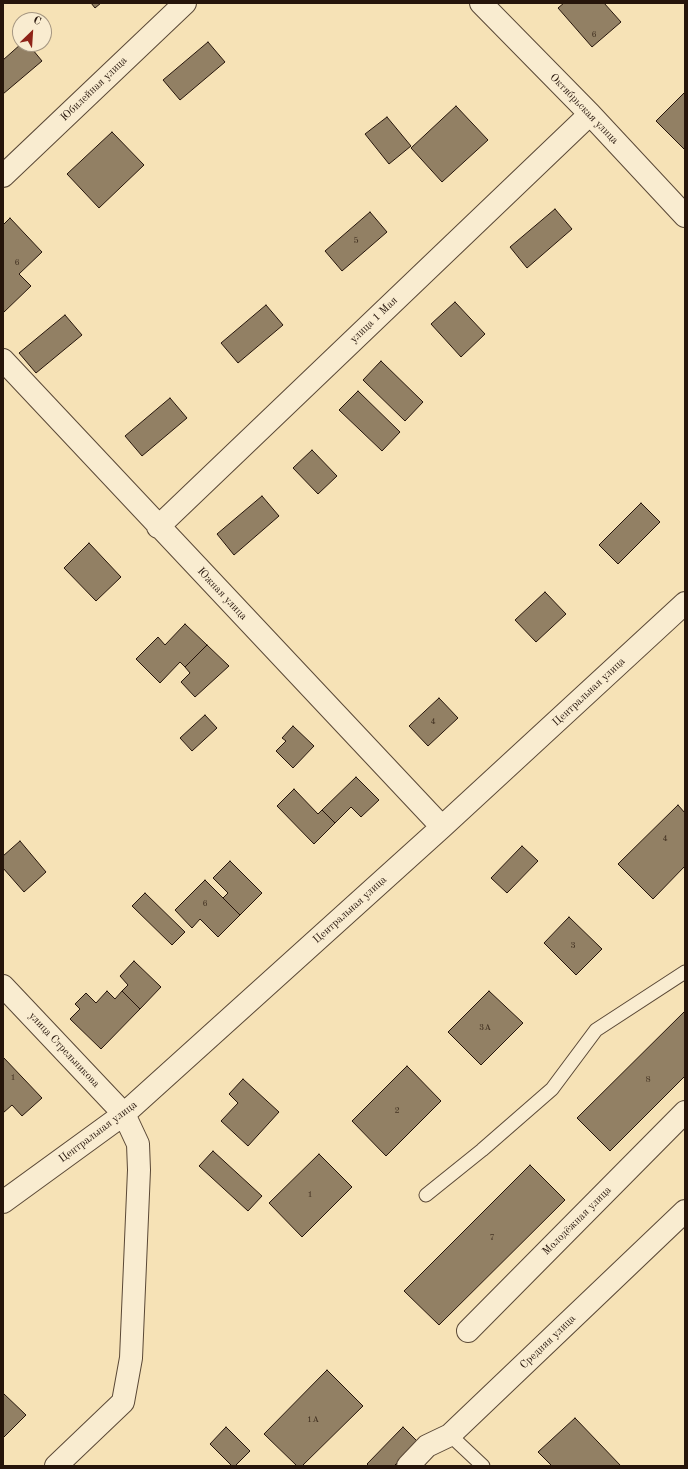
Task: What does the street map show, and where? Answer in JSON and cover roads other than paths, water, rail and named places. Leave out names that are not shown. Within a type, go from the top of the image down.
[{"type":"street","name":"Юбилейная улица","points":[[3,176],[184,3]]},
{"type":"street","name":"Октябрьская улица","points":[[481,3],[590,114],[685,216]]},
{"type":"street","name":"улица 1 Мая","points":[[158,527],[590,114]]},
{"type":"street","name":"Южная улица","points":[[3,360],[158,527],[442,827]]},
{"type":"street","name":"Центральная улица","points":[[3,1202],[124,1114],[442,827],[685,604]]},
{"type":"street","name":"улица Стрельникова","points":[[3,986],[124,1114],[138,1144],[132,1358],[123,1402],[56,1466]]},
{"type":"street","name":"Молодёжная улица","points":[[468,1331],[685,1112]]},
{"type":"street","name":"Средняя улица","points":[[408,1466],[427,1446],[450,1435],[685,1211]]},
{"type":"lane","points":[[426,1195],[482,1150],[552,1089],[596,1030],[685,972]]},
{"type":"lane","points":[[450,1435],[484,1466]]}]
